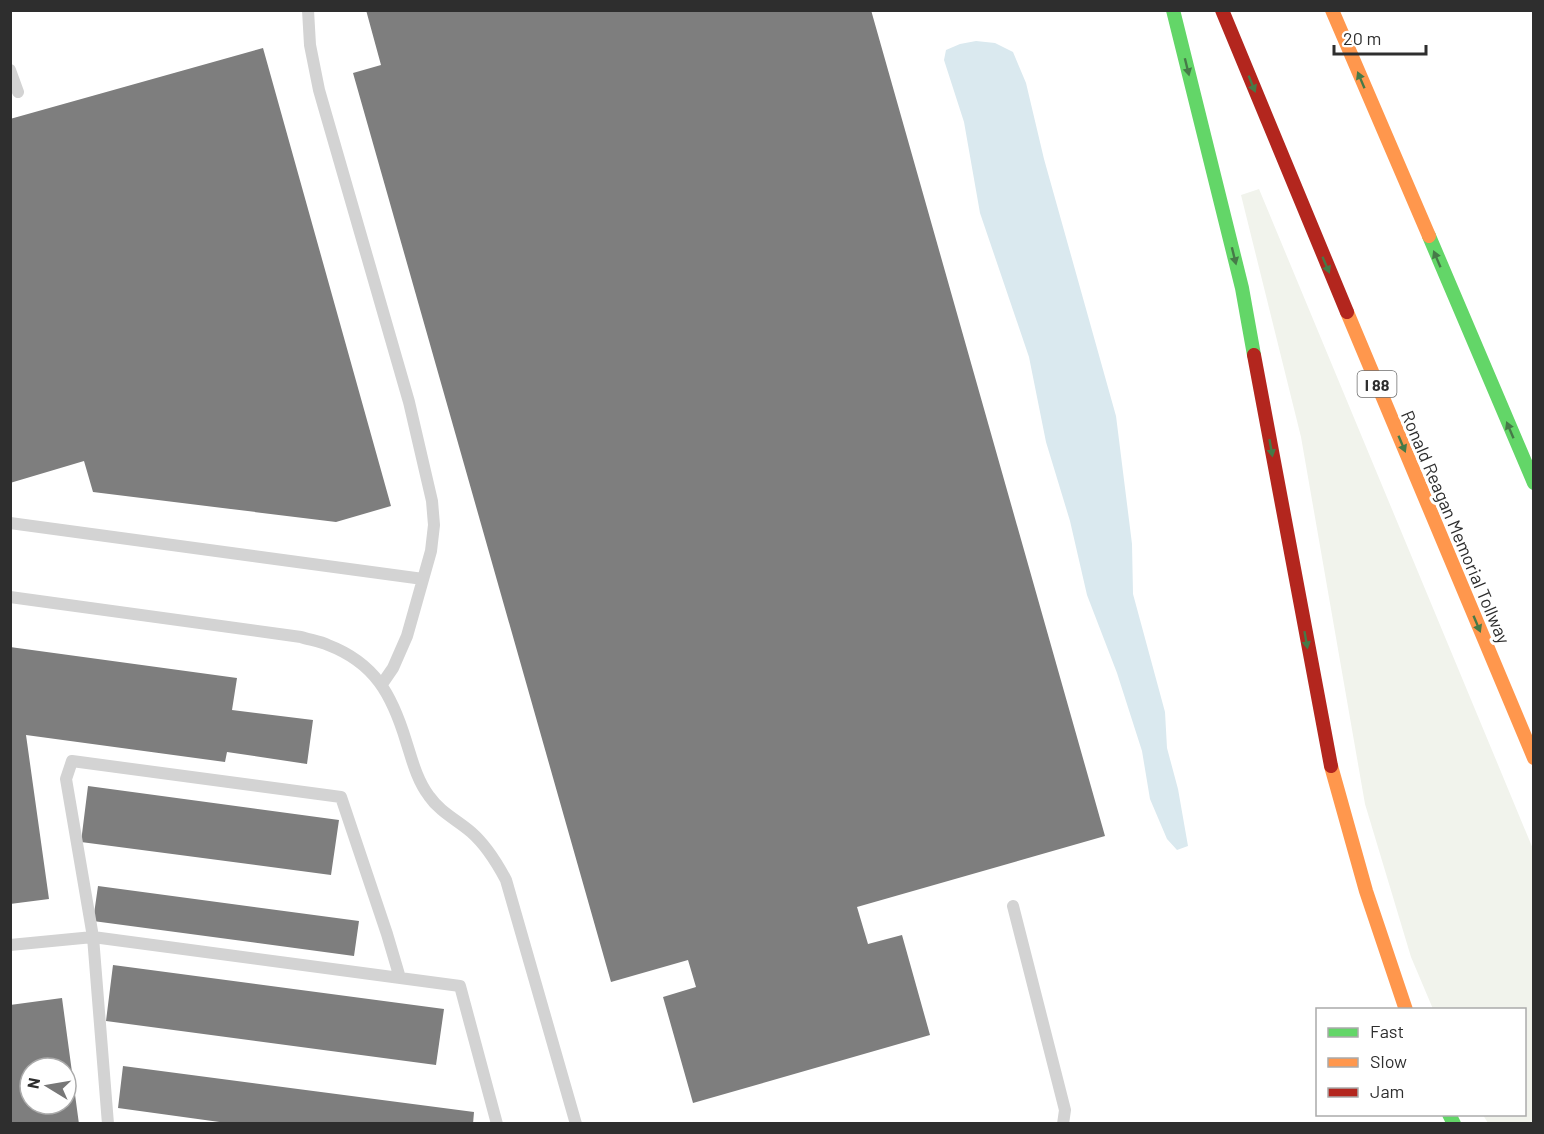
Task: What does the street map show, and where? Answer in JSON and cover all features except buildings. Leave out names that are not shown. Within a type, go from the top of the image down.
[{"type":"highway","points":[[1173,10],[1242,288],[1332,770],[1366,891],[1405,1008]]},
{"type":"highway","name":"Ronald Reagan Memorial Tollway","points":[[1222,10],[1533,758]]},
{"type":"highway","points":[[1332,10],[1533,483]]},
{"type":"highway","points":[[1460,313],[1509,391]]},
{"type":"lane","points":[[308,10],[310,45],[319,90],[409,402],[432,501],[434,525],[431,551],[407,636],[393,668],[382,684]]},
{"type":"lane","points":[[10,70],[18,92]]},
{"type":"lane","points":[[10,523],[423,579]]},
{"type":"lane","points":[[10,597],[302,637],[328,645],[358,660],[382,684],[400,723],[419,781],[430,799],[472,832],[494,858],[506,880],[576,1124]]},
{"type":"lane","points":[[108,1124],[93,937],[66,779],[72,761],[341,797],[400,978]]},
{"type":"lane","points":[[1013,906],[1065,1110],[1063,1124]]},
{"type":"lane","points":[[10,945],[93,937],[460,986],[497,1124]]},
{"type":"shaded area","points":[[976,41],[995,43],[1013,52],[1026,83],[1044,159],[1116,416],[1132,544],[1133,594],[1165,712],[1167,748],[1178,789],[1188,846],[1177,850],[1167,839],[1150,799],[1142,751],[1117,673],[1087,595],[1070,521],[1046,442],[1029,357],[980,213],[964,122],[944,60],[946,50]]},
{"type":"shaded area","points":[[1259,189],[1533,849],[1533,1123],[1488,1123],[1484,1116],[1526,1116],[1526,1008],[1433,1008],[1411,957],[1365,804],[1301,437],[1241,195]]},
{"type":"traffic: fast","points":[[1173,10],[1242,288],[1254,355]]},
{"type":"traffic: fast","points":[[1429,236],[1534,483]]},
{"type":"traffic: fast","points":[[1450,1116],[1454,1124]]},
{"type":"traffic: slow","points":[[1332,10],[1429,236]]},
{"type":"traffic: slow","points":[[1347,312],[1534,758]]},
{"type":"traffic: slow","points":[[1331,766],[1366,891],[1405,1008]]},
{"type":"traffic: jam","points":[[1222,10],[1347,312]]},
{"type":"traffic: jam","points":[[1254,355],[1331,766]]}]
